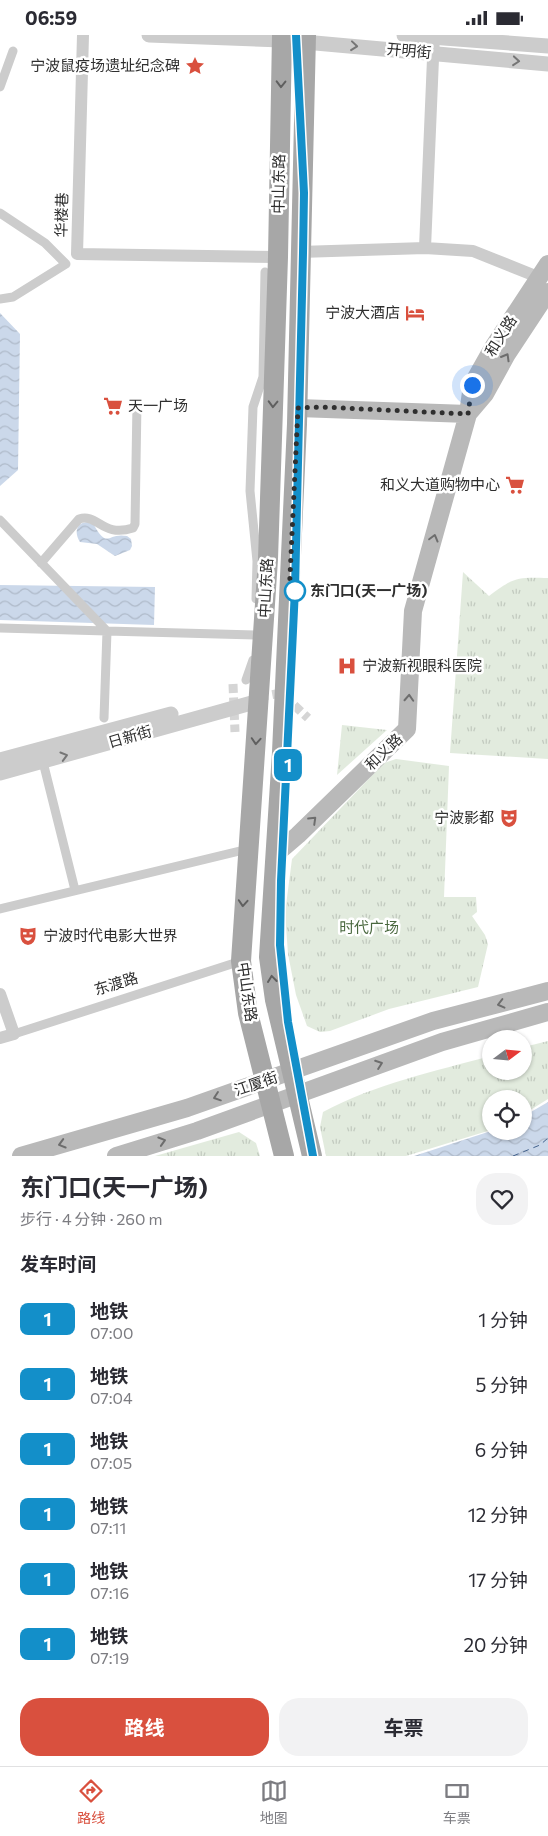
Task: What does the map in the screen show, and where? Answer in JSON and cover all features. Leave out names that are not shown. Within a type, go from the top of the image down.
[{"type":"main road","name":"中山东路","points":[[282,37],[271,265],[268,559],[255,691],[241,961],[248,1013],[282,1146]]},
{"type":"main road","name":"中山东路","points":[[306,38],[298,408],[277,853],[269,957],[275,999],[312,1156]]},
{"type":"main road","name":"和义路","points":[[277,853],[407,729],[413,611],[468,414],[472,385],[543,270]]},
{"type":"main road","name":"和义路","points":[[468,414],[485,393],[548,293]]},
{"type":"main road","points":[[298,408],[322,407],[468,414]]},
{"type":"main road","name":"江厦街","points":[[21,1156],[186,1108],[434,1021],[548,991]]},
{"type":"main road","name":"江厦街","points":[[116,1156],[272,1104],[333,1080],[442,1042],[548,1012]]},
{"type":"street","name":"华楼巷","points":[[83,35],[77,254],[271,265]]},
{"type":"street","name":"开明街","points":[[149,35],[306,38],[548,64]]},
{"type":"street","name":"开明街","points":[[404,35],[493,38],[548,46]]},
{"type":"street","points":[[425,248],[434,36]]},
{"type":"street","points":[[0,87],[13,51]]},
{"type":"street","points":[[0,213],[45,243],[66,264],[13,297],[0,299]]},
{"type":"street","points":[[300,252],[425,248],[473,251],[543,270]]},
{"type":"street","name":"中山东路","points":[[255,691],[253,663],[257,561],[251,508],[253,407],[263,377],[271,265]]},
{"type":"street","points":[[41,563],[79,519],[86,517],[93,519],[102,528],[112,531],[133,528],[136,524],[137,403]]},
{"type":"street","points":[[0,520],[107,631],[104,719]]},
{"type":"street","points":[[0,628],[255,635]]},
{"type":"street","name":"日新街","points":[[0,760],[255,691]]},
{"type":"street","name":"日新街","points":[[0,773],[43,762],[255,691]]},
{"type":"street","points":[[43,762],[75,890]]},
{"type":"street","points":[[0,909],[248,849]]},
{"type":"street","name":"东渡路","points":[[0,1038],[241,961]]},
{"type":"street","points":[[0,995],[14,1034]]},
{"type":"green space","points":[[463,572],[489,596],[504,585],[522,578],[548,578],[548,759],[450,753]]},
{"type":"green space","points":[[342,725],[387,730],[337,775]]},
{"type":"green space","name":"时代广场","points":[[396,759],[449,766],[444,897],[476,897],[477,912],[472,916],[485,935],[488,944],[478,987],[389,1009],[330,1031],[320,1032],[307,1026],[296,995],[288,954],[285,913],[292,859],[384,763]]},
{"type":"green space","points":[[548,1041],[548,1099],[532,1109],[532,1090],[482,1090],[482,1133],[406,1156],[326,1156],[320,1127],[323,1112],[384,1086],[482,1058],[482,1080],[532,1080],[532,1045]]},
{"type":"green space","points":[[239,1132],[256,1143],[260,1156],[155,1156]]},
{"type":"water","points":[[0,313],[20,334],[18,470],[0,486]]},
{"type":"water","points":[[87,522],[94,525],[102,537],[127,536],[131,539],[132,546],[130,550],[115,556],[97,544],[80,542],[77,535],[78,526]]},
{"type":"water","points":[[0,585],[155,587],[154,625],[0,620]]},
{"type":"water","points":[[548,1102],[548,1156],[414,1156],[482,1134],[482,1140],[532,1140],[532,1111]]},
{"type":"ferry route","points":[[513,1156],[540,1145],[548,1138]]},
{"type":"tunnel","points":[[233,684],[235,732]]},
{"type":"tunnel","points":[[259,697],[281,693],[308,718]]},
{"type":"metro line","name":"1","points":[[296,35],[304,193],[303,253],[295,589],[281,881],[280,945],[288,1022],[298,1084],[313,1156]]},
{"type":"place","name":"宁波鼠疫场遗址纪念碑","points":[[195,66]]},
{"type":"place","name":"宁波大酒店","points":[[415,313]]},
{"type":"place","name":"天一广场","points":[[113,406]]},
{"type":"place","name":"和义大道购物中心","points":[[515,485]]},
{"type":"place","name":"东门口(天一广场)","points":[[295,591]]},
{"type":"place","name":"宁波新视眼科医院","points":[[347,666]]},
{"type":"place","name":"宁波影都","points":[[509,818]]},
{"type":"place","name":"宁波时代电影大世界","points":[[28,936]]},
{"type":"route","points":[[295,591],[289,597],[298,408],[322,407],[468,414],[472,385]]}]
